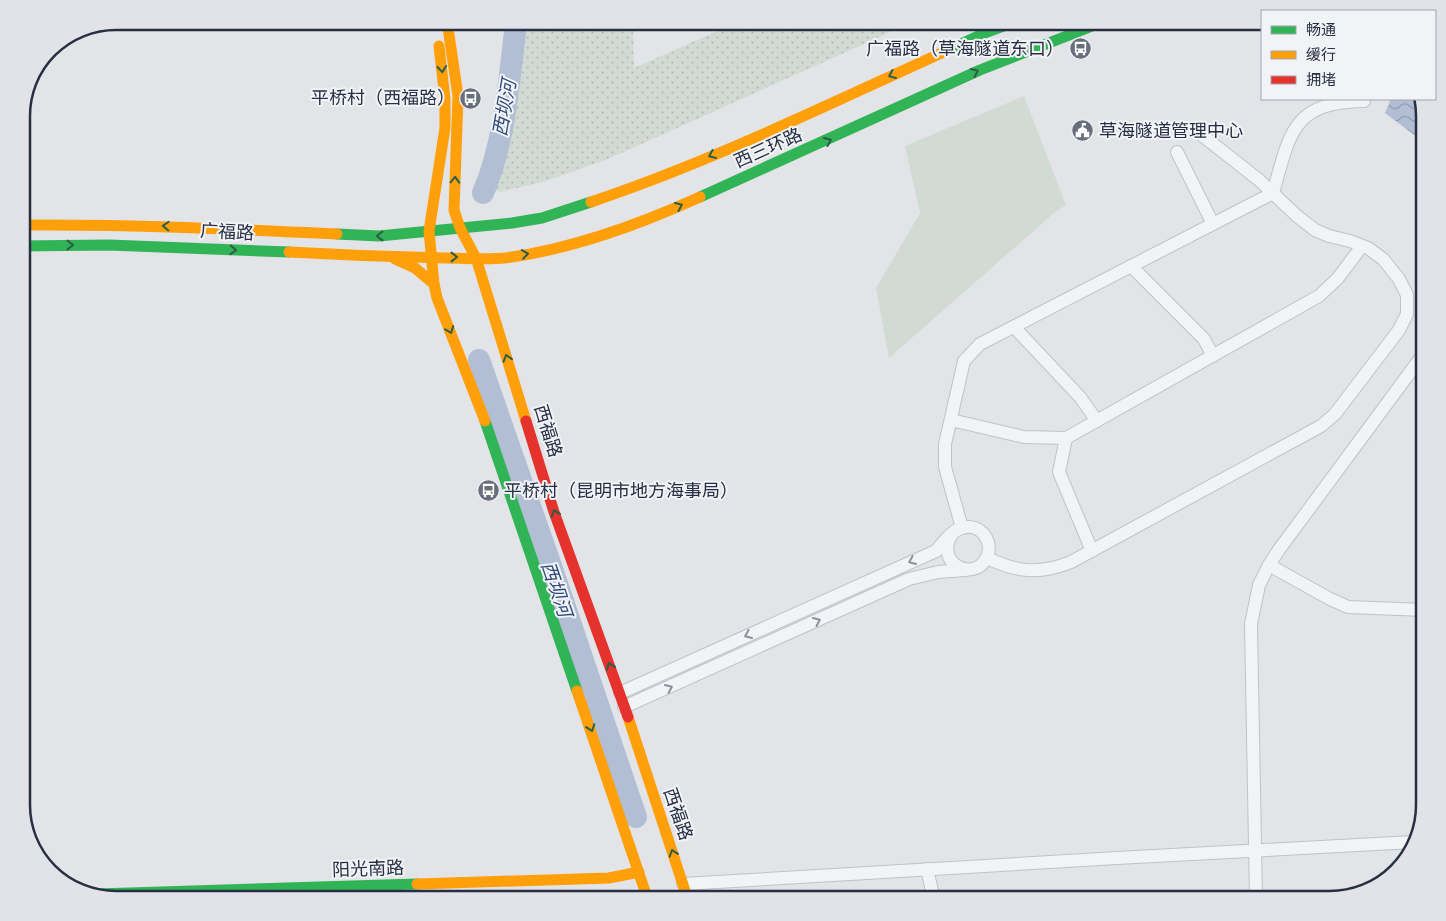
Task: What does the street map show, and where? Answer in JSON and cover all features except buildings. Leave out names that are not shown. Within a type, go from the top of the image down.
[{"type":"main road","name":"西福路","points":[[448,30],[458,88],[454,210],[460,228],[476,258],[554,512],[620,693],[685,891]]},
{"type":"main road","name":"西三环路","points":[[429,231],[512,223],[542,218],[640,186],[792,121],[992,30]]},
{"type":"main road","name":"西三环路","points":[[432,257],[503,258],[545,251],[607,234],[670,211],[980,70],[1082,30]]},
{"type":"main road","points":[[437,38],[445,99],[445,128],[429,231],[437,298],[494,444],[645,891]]},
{"type":"main road","name":"广福路","points":[[30,225],[127,224],[380,236],[429,231]]},
{"type":"main road","name":"广福路","points":[[30,246],[118,245],[391,257],[432,257]]},
{"type":"main road","points":[[391,257],[415,268],[434,284]]},
{"type":"main road","name":"阳光南路","points":[[193,891],[609,878],[639,872]]},
{"type":"street","points":[[968,570],[956,566],[949,557],[947,546],[957,531],[945,467],[945,444],[964,361],[980,344],[1272,193],[1288,142],[1297,125],[1310,112],[1327,104],[1364,101]]},
{"type":"street","points":[[987,558],[1018,570],[1036,572],[1054,569],[1092,551],[1321,426],[1335,414],[1399,330],[1408,314],[1408,295],[1400,279],[1383,259],[1362,246],[1315,230],[1203,136]]},
{"type":"street","points":[[1177,152],[1213,224]]},
{"type":"street","points":[[950,420],[1024,437],[1066,438],[1319,296],[1338,278],[1362,246]]},
{"type":"street","points":[[1131,266],[1204,339],[1213,356]]},
{"type":"street","points":[[1014,327],[1080,397],[1097,421]]},
{"type":"street","points":[[1256,891],[1251,624],[1259,585],[1269,565],[1416,364]]},
{"type":"street","points":[[1066,438],[1059,472],[1092,551]]},
{"type":"street","points":[[620,693],[936,551],[957,531],[975,528],[985,535],[989,546],[987,558],[979,566],[968,570],[938,572],[909,579],[624,708]]},
{"type":"street","points":[[1269,565],[1348,607],[1416,610]]},
{"type":"street","points":[[683,884],[1407,842]]},
{"type":"street","points":[[927,869],[932,891]]},
{"type":"shaded area","points":[[522,30],[633,30],[634,68],[720,30],[895,30],[608,159],[546,181],[500,192],[494,190],[510,127],[518,85]]},
{"type":"shaded area","points":[[1024,96],[1066,205],[1054,213],[889,358],[876,288],[920,213],[905,146]]},
{"type":"water","points":[[1391,100],[1414,100],[1416,136],[1385,113]]},
{"type":"waterway","name":"西坝河","points":[[483,193],[496,155],[505,114],[515,30]]},
{"type":"waterway","name":"西坝河","points":[[479,360],[636,817]]},
{"type":"traffic: fast","points":[[946,51],[992,30]]},
{"type":"traffic: fast","points":[[700,197],[980,70],[1082,30]]},
{"type":"traffic: fast","points":[[337,234],[379,236],[512,223],[542,218],[591,202]]},
{"type":"traffic: fast","points":[[30,246],[109,245],[289,252]]},
{"type":"traffic: fast","points":[[485,421],[577,691]]},
{"type":"traffic: fast","points":[[193,891],[417,884]]},
{"type":"traffic: slow","points":[[448,30],[458,96],[454,210],[460,228],[476,258],[526,421]]},
{"type":"traffic: slow","points":[[439,46],[445,99],[445,128],[429,231],[434,284],[437,298],[485,421]]},
{"type":"traffic: slow","points":[[591,202],[681,169],[726,150],[946,51]]},
{"type":"traffic: slow","points":[[289,252],[406,257],[505,258],[555,249],[605,235],[700,197]]},
{"type":"traffic: slow","points":[[30,225],[140,226],[337,234]]},
{"type":"traffic: slow","points":[[395,259],[415,268],[434,284]]},
{"type":"traffic: slow","points":[[577,691],[645,891]]},
{"type":"traffic: slow","points":[[628,717],[685,891]]},
{"type":"traffic: slow","points":[[417,884],[609,878],[639,872]]},
{"type":"traffic: jam","points":[[526,421],[554,512],[628,717]]},
{"type":"place","name":"广福路（草海隧道东口）","points":[[1080,49]]},
{"type":"place","name":"平桥村（西福路）","points":[[471,98]]},
{"type":"place","name":"草海隧道管理中心","points":[[1083,131]]},
{"type":"place","name":"平桥村（昆明市地方海事局）","points":[[488,491]]}]
